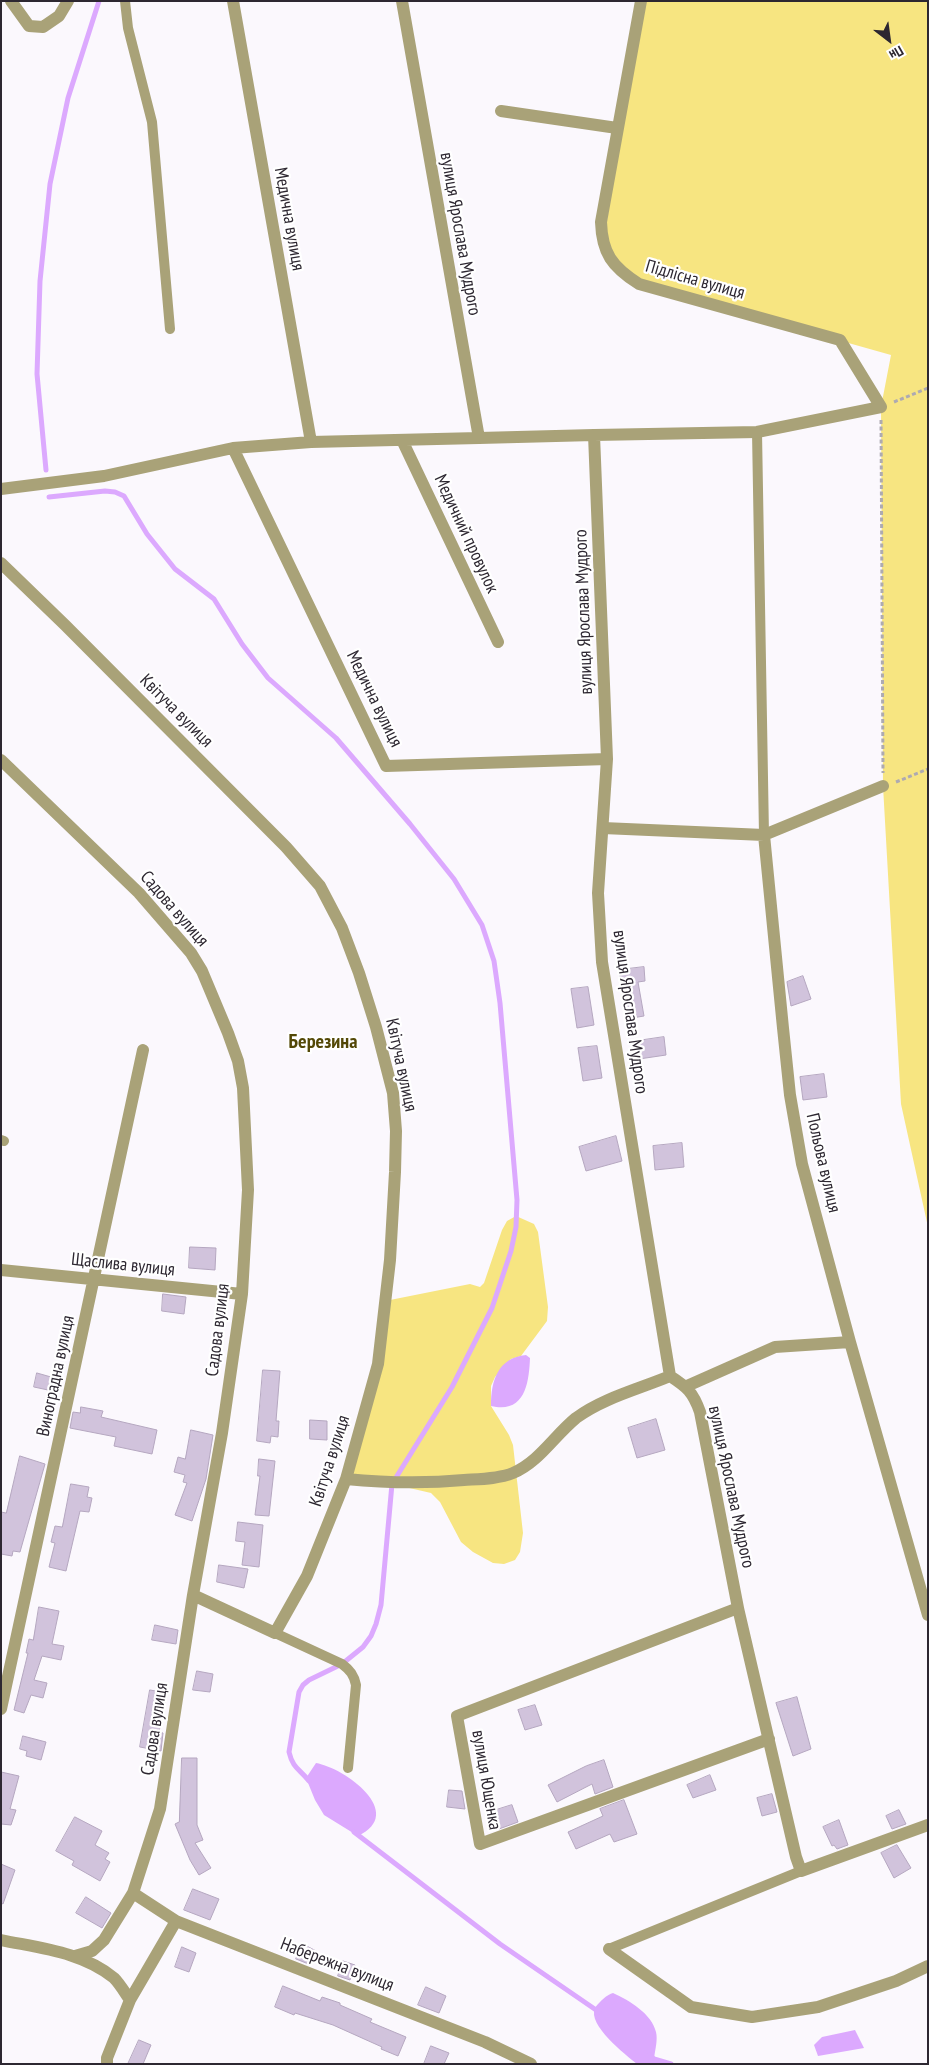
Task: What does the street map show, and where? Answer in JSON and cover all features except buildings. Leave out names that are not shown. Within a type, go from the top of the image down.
[{"type":"street","points":[[11,1],[29,26],[43,27],[59,16],[68,1]]},
{"type":"street","name":"Медична вулиця","points":[[233,1],[311,442]]},
{"type":"street","name":"вулиця Ярослава Мудрого","points":[[402,1],[479,438]]},
{"type":"street","name":"Підлісна вулиця","points":[[641,1],[601,222],[603,246],[617,268],[639,284],[840,340],[881,406]]},
{"type":"street","points":[[501,111],[617,128]]},
{"type":"street","points":[[1,489],[104,476],[234,448],[311,442],[757,432],[881,406]]},
{"type":"street","name":"вулиця Ярослава Мудрого","points":[[594,435],[607,759],[598,893],[602,962],[670,1376]]},
{"type":"street","name":"Медичний провулок","points":[[402,440],[498,642]]},
{"type":"street","name":"Медична вулиця","points":[[234,448],[386,766],[607,759]]},
{"type":"street","name":"Квітуча вулиця","points":[[1,563],[65,624],[286,847],[320,886],[342,928],[376,1027],[393,1093],[396,1131],[395,1172],[390,1260],[378,1364],[346,1479],[306,1576],[275,1633]]},
{"type":"street","name":"Садова вулиця","points":[[1,760],[160,915],[191,953],[202,970],[231,1042],[243,1088],[248,1190],[242,1294],[222,1434],[193,1595],[160,1809],[133,1893],[104,1940],[92,1951],[75,1956]]},
{"type":"street","points":[[603,828],[764,834],[884,786]]},
{"type":"street","name":"Польова вулиця","points":[[764,834],[783,1028],[795,1130],[802,1164],[850,1342],[928,1615]]},
{"type":"street","name":"Виноградна вулиця","points":[[1,1709],[95,1280],[143,1050]]},
{"type":"street","name":"Щаслива вулиця","points":[[1,1270],[242,1294]]},
{"type":"street","points":[[346,1479],[392,1484],[429,1483],[487,1478],[512,1473],[531,1462],[576,1419],[595,1405],[670,1376],[687,1386],[774,1347],[850,1342]]},
{"type":"street","name":"вулиця Ярослава Мудрого","points":[[687,1386],[695,1398],[700,1412],[738,1608],[801,1871]]},
{"type":"street","points":[[193,1595],[275,1633]]},
{"type":"street","name":"вулиця Ющенка","points":[[738,1608],[457,1716],[480,1844],[769,1739]]},
{"type":"street","points":[[801,1871],[928,1825]]},
{"type":"street","name":"Набережна вулиця","points":[[133,1893],[176,1922],[485,2042],[531,2064]]},
{"type":"street","points":[[107,2064],[107,2058],[130,2000],[176,1922]]},
{"type":"street","points":[[1,1940],[75,1956],[100,1968],[115,1980],[130,2000]]},
{"type":"street","points":[[609,1949],[691,2007],[752,2017],[818,2007],[896,1981],[928,1966]]},
{"type":"lane","points":[[125,1],[128,28],[152,122],[170,330]]},
{"type":"lane","points":[[757,432],[764,834]]},
{"type":"lane","points":[[275,1633],[342,1664],[354,1676],[356,1685],[348,1768]]},
{"type":"lane","points":[[609,1949],[801,1871]]},
{"type":"path","points":[[928,388],[881,406],[884,786],[928,769]]},
{"type":"shaded area","points":[[641,1],[928,1],[928,1227],[901,1104],[883,786],[881,407],[891,355],[639,284],[603,246]]},
{"type":"shaded area","points":[[516,1216],[534,1224],[538,1232],[548,1307],[547,1321],[521,1356],[511,1359],[495,1377],[491,1386],[491,1406],[513,1445],[523,1533],[520,1552],[515,1560],[504,1564],[493,1563],[473,1552],[461,1542],[440,1502],[431,1493],[392,1484],[346,1479],[378,1364],[385,1301],[470,1284],[480,1287],[484,1283],[502,1230],[507,1221]]},
{"type":"shaded area","points":[[526,1355],[530,1358],[528,1377],[523,1394],[518,1401],[511,1405],[502,1407],[491,1406],[491,1396],[498,1372],[509,1361]]},
{"type":"shaded area","points":[[316,1763],[342,1773],[355,1782],[374,1804],[376,1816],[371,1826],[358,1836],[324,1815],[315,1800],[306,1778]]},
{"type":"shaded area","points":[[613,1993],[639,2008],[650,2019],[657,2035],[654,2059],[671,2064],[637,2064],[602,2031],[594,2015],[595,2008],[604,1998]]},
{"type":"shaded area","points":[[855,2030],[864,2048],[818,2056],[814,2045],[822,2037]]},
{"type":"waterway","points":[[46,470],[37,374],[40,281],[50,184],[68,98],[99,1]]},
{"type":"waterway","points":[[49,497],[105,491],[115,492],[124,496],[147,534],[175,569],[214,599],[242,644],[268,678],[336,738],[410,824],[454,879],[482,925],[494,961],[500,1003],[517,1200],[516,1227],[511,1251],[492,1308],[452,1387],[392,1484],[381,1605],[371,1636],[363,1647],[342,1664],[309,1680],[299,1692],[289,1752],[295,1765],[309,1781]]},
{"type":"waterway","points":[[354,1832],[500,1944],[599,2012]]},
{"type":"waterway","points":[[650,2055],[654,2059],[671,2064]]},
{"type":"district","name":"Березина","points":[[323,1042]]}]
